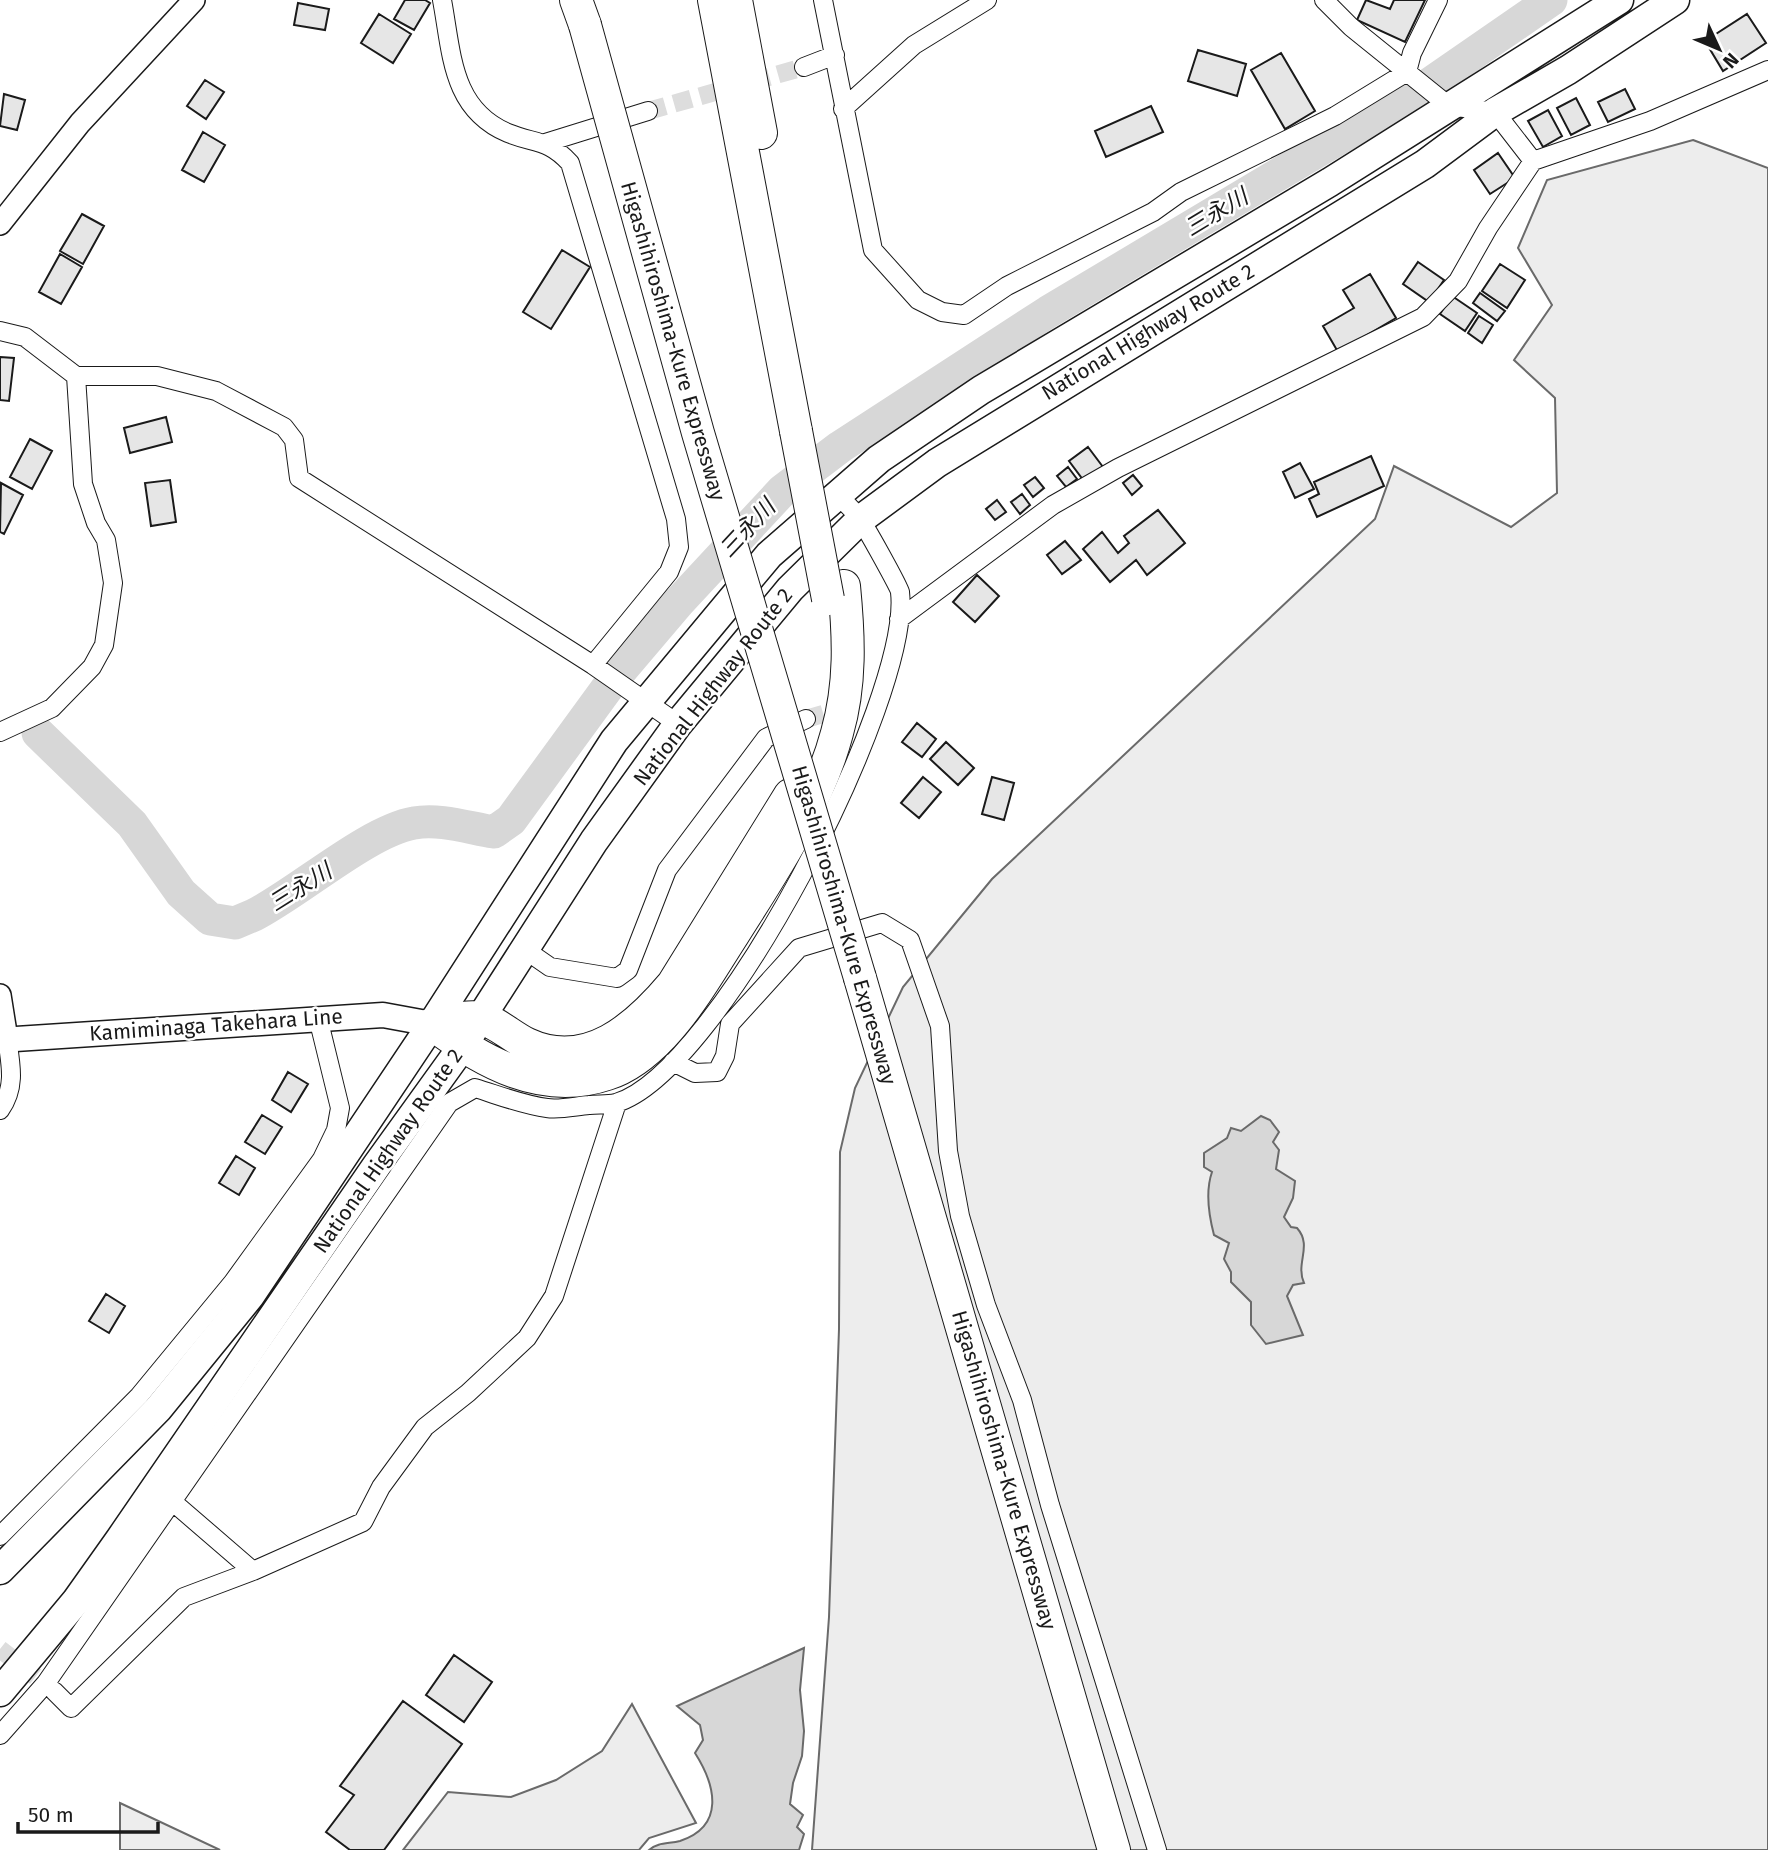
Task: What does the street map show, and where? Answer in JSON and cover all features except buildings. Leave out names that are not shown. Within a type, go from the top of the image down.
[{"type":"highway","points":[[714,0],[805,425]]},
{"type":"highway","points":[[432,1024],[462,1047],[523,1077],[579,1080],[608,1074],[639,1058],[677,1017],[759,894],[821,782],[837,734],[848,681],[849,634],[836,592],[805,425],[736,0]]},
{"type":"highway","name":"National Highway Route 2","points":[[0,1570],[106,1464],[203,1356],[250,1296],[432,1024],[614,741],[769,555],[879,459],[981,390],[1330,182],[1619,0]]},
{"type":"highway","name":"National Highway Route 2","points":[[0,1692],[98,1570],[386,1170],[594,841],[678,724],[790,589],[861,519],[989,429],[1425,164],[1495,112],[1568,70],[1675,0]]},
{"type":"highway","name":"Higashihiroshima-Kure Expressway","points":[[580,8],[698,433],[1114,1850]]},
{"type":"highway","points":[[432,1024],[480,1018],[529,1045],[561,1052],[592,1049],[622,1034],[649,1012],[673,984],[787,800],[820,725],[829,678],[836,592]]},
{"type":"main road","name":"Kamiminaga Takehara Line","points":[[4,1039],[383,1015],[432,1024]]},
{"type":"street","points":[[0,223],[80,123],[194,0]]},
{"type":"street","points":[[442,0],[456,75],[466,101],[499,128],[545,143],[557,149],[570,163],[676,519],[679,547],[669,572],[593,664]]},
{"type":"street","points":[[823,0],[873,250],[918,300],[942,312],[964,315],[1007,285],[1153,212],[1181,192],[1335,116],[1407,72],[1412,53],[1438,0]]},
{"type":"street","points":[[843,109],[914,45],[987,0]]},
{"type":"street","points":[[1324,0],[1351,27],[1449,106],[1495,112],[1532,161]]},
{"type":"street","points":[[804,67],[835,55]]},
{"type":"street","points":[[900,619],[1053,505],[1118,468],[1423,317],[1458,281],[1488,228],[1532,161],[1650,121],[1768,71]]},
{"type":"street","points":[[545,143],[648,111]]},
{"type":"street","points":[[0,331],[25,337],[76,376],[156,376],[216,391],[284,427],[294,440],[299,478],[593,664],[678,724]]},
{"type":"street","points":[[0,732],[52,708],[92,667],[104,645],[113,583],[106,540],[96,523],[83,484],[76,376]]},
{"type":"street","points":[[0,1735],[46,1683],[173,1502],[386,1170],[449,1102],[475,1088],[548,1109],[617,1103],[642,1087],[694,1041],[741,974],[799,877],[851,778],[880,700],[900,619],[900,589],[861,519],[837,495]]},
{"type":"street","points":[[854,705],[880,700]]},
{"type":"street","points":[[524,949],[550,967],[617,978],[628,970],[667,870],[766,738],[806,719]]},
{"type":"street","points":[[673,1062],[695,1073],[717,1072],[725,1056],[730,1024],[799,948],[882,923],[910,940],[940,1026],[948,1151],[960,1216],[986,1305],[1022,1399],[1050,1505],[1157,1850]]},
{"type":"street","points":[[0,995],[4,1039],[11,1071],[10,1096],[0,1110]]},
{"type":"street","points":[[0,1536],[139,1396],[233,1282],[322,1159],[336,1130],[340,1108],[318,1018]]},
{"type":"street","points":[[54,1691],[71,1708],[184,1597],[253,1571],[363,1522],[382,1487],[425,1427],[468,1393],[527,1338],[554,1296],[617,1103]]},
{"type":"street","points":[[173,1502],[253,1571]]},
{"type":"shaded area","points":[[1693,140],[1768,168],[1768,1850],[812,1850],[829,1617],[839,1329],[840,1152],[855,1088],[903,987],[992,879],[1375,519],[1394,466],[1511,527],[1557,493],[1555,398],[1514,360],[1552,305],[1518,248],[1547,180]]},
{"type":"shaded area","points":[[1261,1116],[1270,1120],[1279,1132],[1273,1142],[1279,1150],[1276,1169],[1295,1181],[1293,1198],[1284,1217],[1291,1227],[1297,1228],[1304,1241],[1301,1268],[1304,1283],[1293,1285],[1287,1296],[1303,1335],[1266,1344],[1251,1325],[1251,1302],[1231,1282],[1231,1272],[1224,1259],[1229,1243],[1214,1235],[1208,1196],[1212,1172],[1204,1167],[1204,1153],[1227,1138],[1231,1128],[1241,1131]]},
{"type":"shaded area","points":[[804,1648],[800,1690],[804,1731],[802,1756],[793,1783],[790,1804],[803,1815],[797,1827],[804,1834],[799,1850],[649,1850],[694,1834],[704,1826],[710,1815],[711,1791],[695,1753],[703,1740],[700,1725],[677,1706]]},
{"type":"shaded area","points":[[632,1704],[696,1823],[649,1838],[639,1850],[403,1850],[448,1792],[511,1797],[556,1780],[602,1751]]},
{"type":"shaded area","points":[[120,1803],[220,1850],[120,1850]]},
{"type":"waterway","name":"三永川","points":[[38,733],[132,824],[181,893],[210,919],[235,923],[254,915],[355,850],[396,828],[414,823],[434,822],[494,832],[511,820],[616,676],[678,603],[782,491],[840,447],[1048,312],[1425,87],[1551,0]]},
{"type":"tunnel","points":[[648,111],[804,67]]},
{"type":"tunnel","points":[[806,719],[847,707]]},
{"type":"tunnel","points":[[0,1649],[54,1691]]}]
